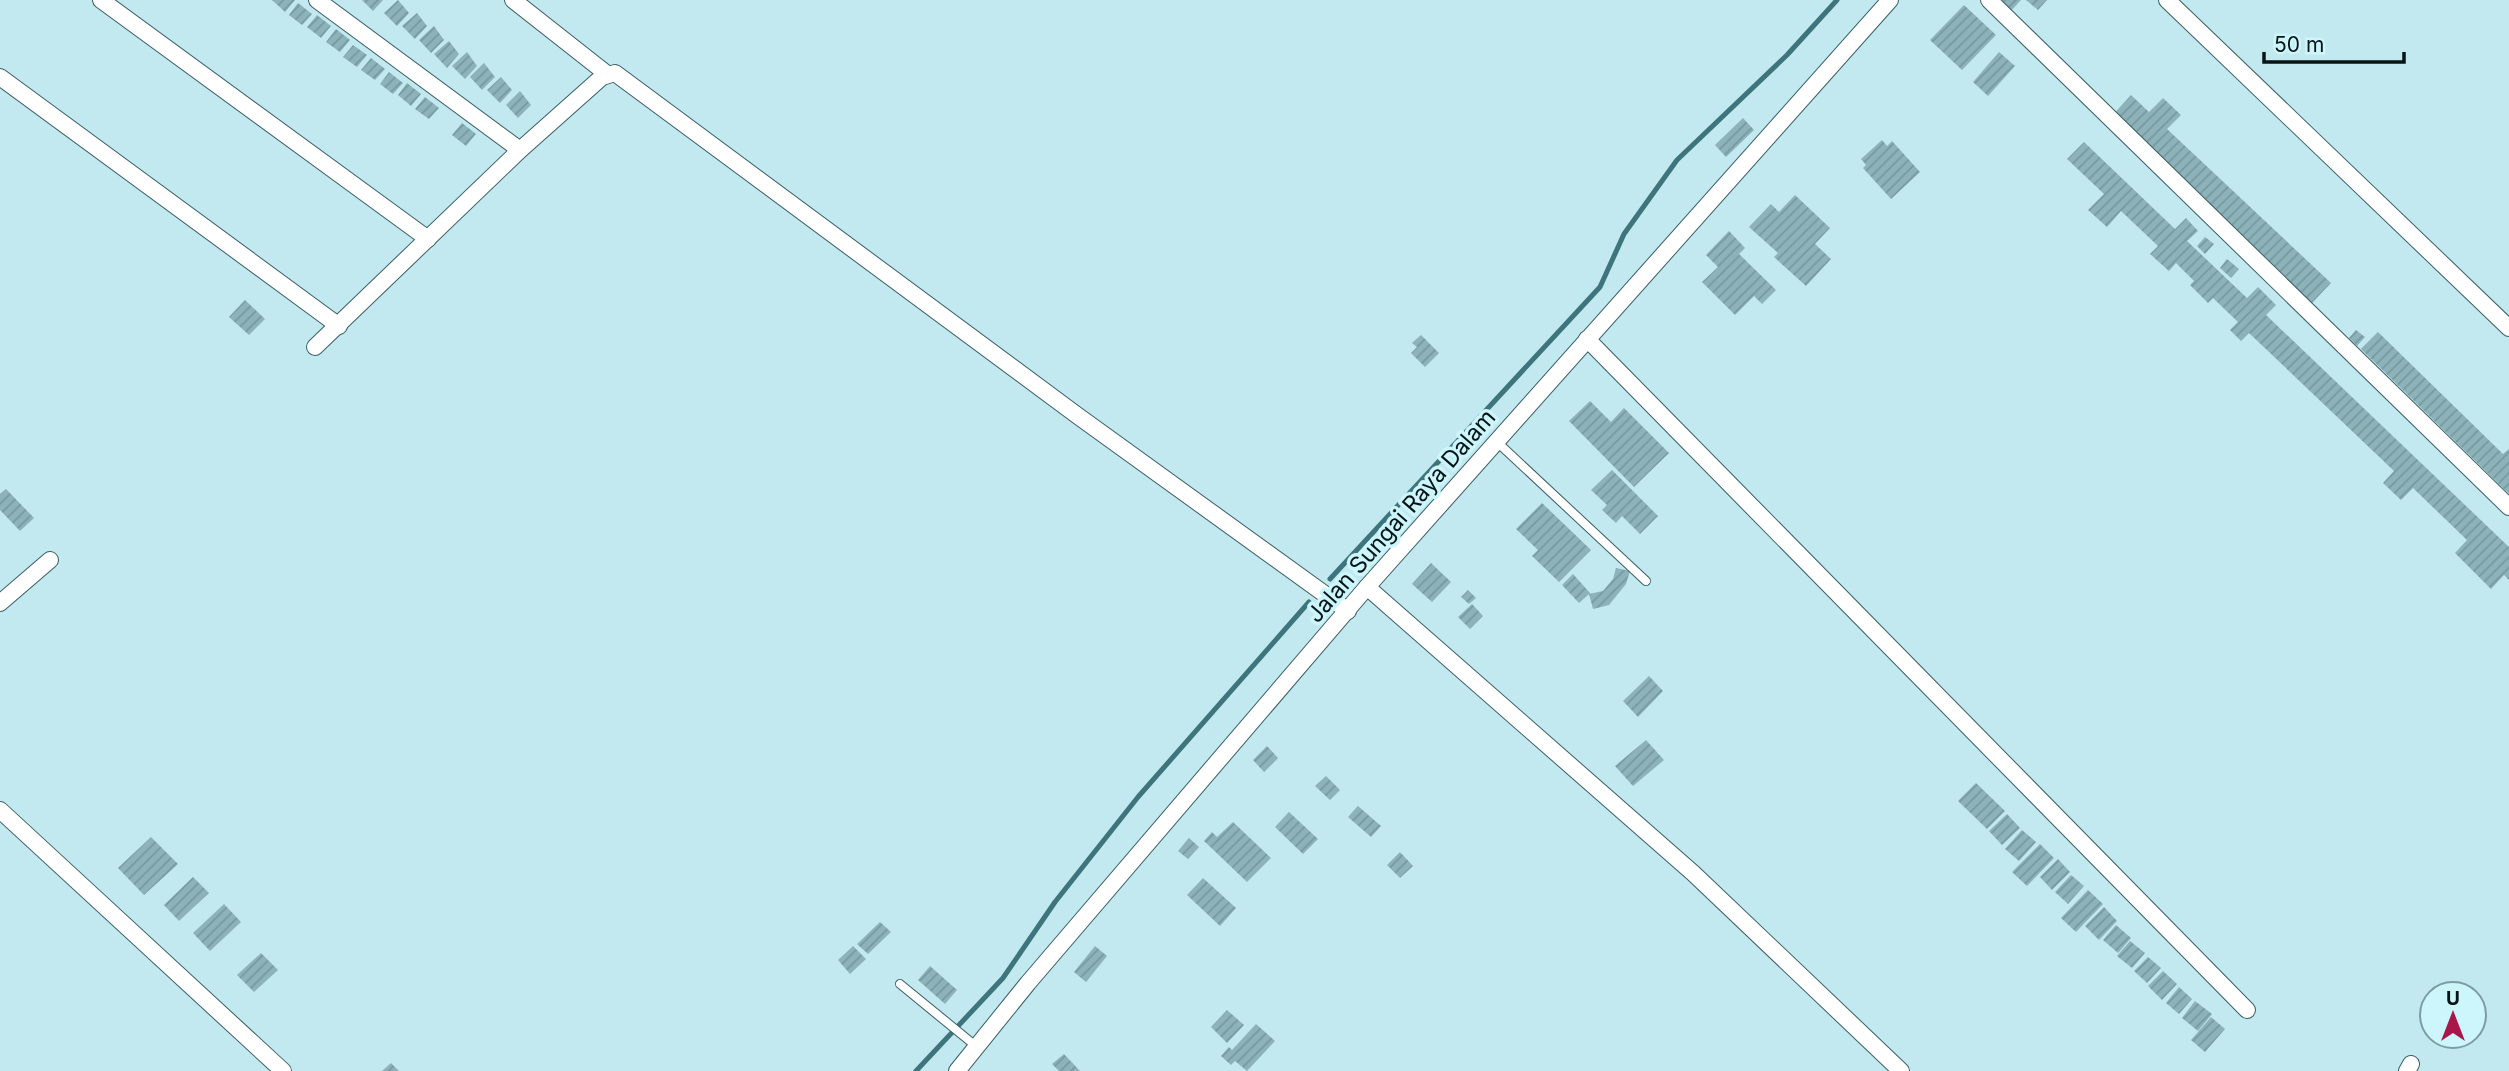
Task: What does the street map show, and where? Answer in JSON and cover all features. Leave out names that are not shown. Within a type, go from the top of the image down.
[{"type":"street","points":[[101,0],[428,239]]},
{"type":"street","points":[[317,0],[520,150]]},
{"type":"street","points":[[513,0],[607,74]]},
{"type":"street","name":"Jalan Sungai Raya Dalam","points":[[957,1071],[1367,587],[1890,0]]},
{"type":"street","points":[[1989,0],[2509,507]]},
{"type":"street","points":[[2168,0],[2509,328]]},
{"type":"street","points":[[315,348],[520,150],[607,74],[615,73],[1078,416],[1348,611]]},
{"type":"street","points":[[0,77],[339,326]]},
{"type":"street","points":[[1587,339],[2247,1010]]},
{"type":"street","points":[[0,603],[50,560]]},
{"type":"street","points":[[1367,587],[1693,873],[1901,1071]]},
{"type":"street","points":[[0,810],[283,1071]]},
{"type":"lane","points":[[1496,441],[1646,581]]},
{"type":"lane","points":[[900,984],[977,1046]]},
{"type":"building","points":[[272,0],[295,0],[285,12]]},
{"type":"building","points":[[362,0],[383,0],[373,11]]},
{"type":"building","points":[[398,0],[409,13],[397,26],[384,13]]},
{"type":"building","points":[[1993,0],[2021,0],[2008,14]]},
{"type":"building","points":[[2026,0],[2047,0],[2038,10]]},
{"type":"building","points":[[298,3],[312,14],[302,25],[289,15]]},
{"type":"building","points":[[1964,5],[1996,35],[1962,70],[1930,40]]},
{"type":"building","points":[[417,13],[427,26],[415,39],[402,26]]},
{"type":"building","points":[[317,15],[331,26],[321,38],[307,27]]},
{"type":"building","points":[[434,26],[444,40],[431,53],[419,40]]},
{"type":"building","points":[[336,29],[350,40],[340,52],[326,42]]},
{"type":"building","points":[[449,41],[459,54],[447,68],[434,54]]},
{"type":"building","points":[[353,45],[367,55],[357,67],[343,57]]},
{"type":"building","points":[[467,52],[477,66],[465,79],[452,66]]},
{"type":"building","points":[[1999,52],[2015,66],[1988,96],[1973,82]]},
{"type":"building","points":[[371,58],[385,69],[375,80],[361,70]]},
{"type":"building","points":[[484,63],[495,77],[482,90],[470,77]]},
{"type":"building","points":[[389,72],[403,83],[393,94],[380,84]]},
{"type":"building","points":[[501,77],[512,90],[500,103],[487,90]]},
{"type":"building","points":[[407,83],[421,94],[411,106],[398,95]]},
{"type":"building","points":[[520,91],[531,105],[518,118],[506,105]]},
{"type":"building","points":[[2131,95],[2149,112],[2163,98],[2181,115],[2167,129],[2331,283],[2312,303],[2112,116]]},
{"type":"building","points":[[425,97],[439,108],[429,119],[415,109]]},
{"type":"building","points":[[1743,118],[1754,130],[1726,157],[1715,145]]},
{"type":"building","points":[[462,123],[476,134],[466,146],[452,135]]},
{"type":"building","points":[[1882,140],[1887,146],[1892,141],[1920,172],[1891,199],[1863,168],[1866,165],[1861,159]]},
{"type":"building","points":[[2084,142],[2175,229],[2186,218],[2198,231],[2187,241],[2247,298],[2258,287],[2276,305],[2266,315],[2509,547],[2509,580],[2504,575],[2491,589],[2455,553],[2467,540],[2413,488],[2401,500],[2383,483],[2394,471],[2249,333],[2241,341],[2230,330],[2238,322],[2213,298],[2208,303],[2190,285],[2194,281],[2176,263],[2169,271],[2150,254],[2158,246],[2121,211],[2107,227],[2088,210],[2104,194],[2067,159]]},
{"type":"building","points":[[1795,195],[1830,228],[1815,244],[1831,259],[1806,286],[1774,257],[1778,253],[1749,227],[1771,204],[1779,212]]},
{"type":"building","points":[[1729,231],[1745,248],[1739,254],[1776,290],[1762,304],[1754,296],[1735,315],[1702,282],[1718,267],[1706,255]]},
{"type":"building","points":[[2205,237],[2214,244],[2205,254],[2197,246]]},
{"type":"building","points":[[2227,259],[2239,269],[2231,278],[2220,268]]},
{"type":"building","points":[[245,300],[265,319],[249,335],[229,317]]},
{"type":"building","points":[[2356,330],[2365,337],[2357,346],[2349,338]]},
{"type":"building","points":[[2378,332],[2503,454],[2509,449],[2509,494],[2361,349]]},
{"type":"building","points":[[1421,335],[1439,353],[1425,367],[1411,353],[1417,347],[1412,343]]},
{"type":"building","points":[[1590,401],[1611,422],[1624,408],[1669,453],[1634,487],[1569,421]]},
{"type":"building","points":[[1612,470],[1658,516],[1640,534],[1622,516],[1616,523],[1602,510],[1607,505],[1591,490]]},
{"type":"building","points":[[6,489],[34,518],[20,531],[0,510],[0,494]]},
{"type":"building","points":[[1542,503],[1591,550],[1559,582],[1532,556],[1538,550],[1516,529]]},
{"type":"building","points":[[1431,563],[1451,582],[1432,602],[1412,584]]},
{"type":"building","points":[[1616,568],[1630,571],[1626,584],[1609,605],[1593,609],[1589,594],[1603,591],[1613,579]]},
{"type":"building","points":[[1573,574],[1590,593],[1579,603],[1562,585]]},
{"type":"building","points":[[1468,590],[1476,598],[1469,604],[1461,597]]},
{"type":"building","points":[[1472,604],[1483,616],[1470,629],[1458,617]]},
{"type":"building","points":[[1649,676],[1663,691],[1638,717],[1623,701]]},
{"type":"building","points":[[1646,740],[1664,760],[1633,786],[1615,766]]},
{"type":"building","points":[[1267,746],[1278,758],[1264,772],[1253,760]]},
{"type":"building","points":[[1326,776],[1340,790],[1330,800],[1315,786]]},
{"type":"building","points":[[1976,783],[2005,811],[1987,829],[1958,801]]},
{"type":"building","points":[[1358,806],[1381,826],[1371,837],[1348,817]]},
{"type":"building","points":[[1289,812],[1318,839],[1303,854],[1275,827]]},
{"type":"building","points":[[2007,814],[2020,828],[2002,845],[1989,831]]},
{"type":"building","points":[[1233,822],[1271,858],[1247,882],[1204,841],[1212,832],[1217,837]]},
{"type":"building","points":[[2022,830],[2036,842],[2019,861],[2005,849]]},
{"type":"building","points":[[151,837],[178,864],[144,895],[118,868]]},
{"type":"building","points":[[1189,838],[1199,847],[1188,859],[1178,851]]},
{"type":"building","points":[[2040,844],[2054,858],[2027,886],[2012,872]]},
{"type":"building","points":[[1400,852],[1413,866],[1400,878],[1387,865]]},
{"type":"building","points":[[2058,859],[2070,872],[2052,890],[2040,877]]},
{"type":"building","points":[[2071,875],[2084,886],[2068,904],[2055,892]]},
{"type":"building","points":[[193,877],[209,893],[179,921],[164,905]]},
{"type":"building","points":[[1203,878],[1236,908],[1220,926],[1187,895]]},
{"type":"building","points":[[2088,890],[2103,904],[2076,932],[2061,918]]},
{"type":"building","points":[[224,904],[241,922],[210,951],[193,933]]},
{"type":"building","points":[[2104,907],[2117,921],[2099,940],[2085,926]]},
{"type":"building","points":[[880,922],[891,932],[868,954],[857,944]]},
{"type":"building","points":[[2116,925],[2131,938],[2118,953],[2103,940]]},
{"type":"building","points":[[2130,941],[2145,953],[2132,968],[2117,956]]},
{"type":"building","points":[[853,946],[866,959],[850,974],[838,960]]},
{"type":"building","points":[[1095,946],[1107,956],[1086,982],[1074,972]]},
{"type":"building","points":[[261,953],[278,970],[254,992],[237,975]]},
{"type":"building","points":[[2148,957],[2161,968],[2147,983],[2134,971]]},
{"type":"building","points":[[930,966],[957,990],[945,1004],[918,980]]},
{"type":"building","points":[[2163,971],[2177,984],[2162,1000],[2148,986]]},
{"type":"building","points":[[2179,987],[2192,999],[2179,1014],[2166,1003]]},
{"type":"building","points":[[2195,1001],[2212,1014],[2198,1031],[2182,1018]]},
{"type":"building","points":[[1227,1010],[1244,1025],[1227,1043],[1211,1027]]},
{"type":"building","points":[[2211,1017],[2225,1029],[2205,1052],[2191,1040]]},
{"type":"building","points":[[1256,1024],[1275,1041],[1247,1071],[1235,1061],[1231,1065],[1221,1056],[1229,1047],[1232,1050]]},
{"type":"building","points":[[1064,1054],[1080,1071],[1059,1071],[1052,1064]]},
{"type":"building","points":[[391,1063],[399,1071],[382,1071]]},
{"type":"waterway","points":[[1330,579],[1600,287],[1624,234],[1677,160],[1787,55],[1837,0]]},
{"type":"waterway","points":[[916,1071],[1003,978],[1055,902],[1138,797],[1309,602]]}]
